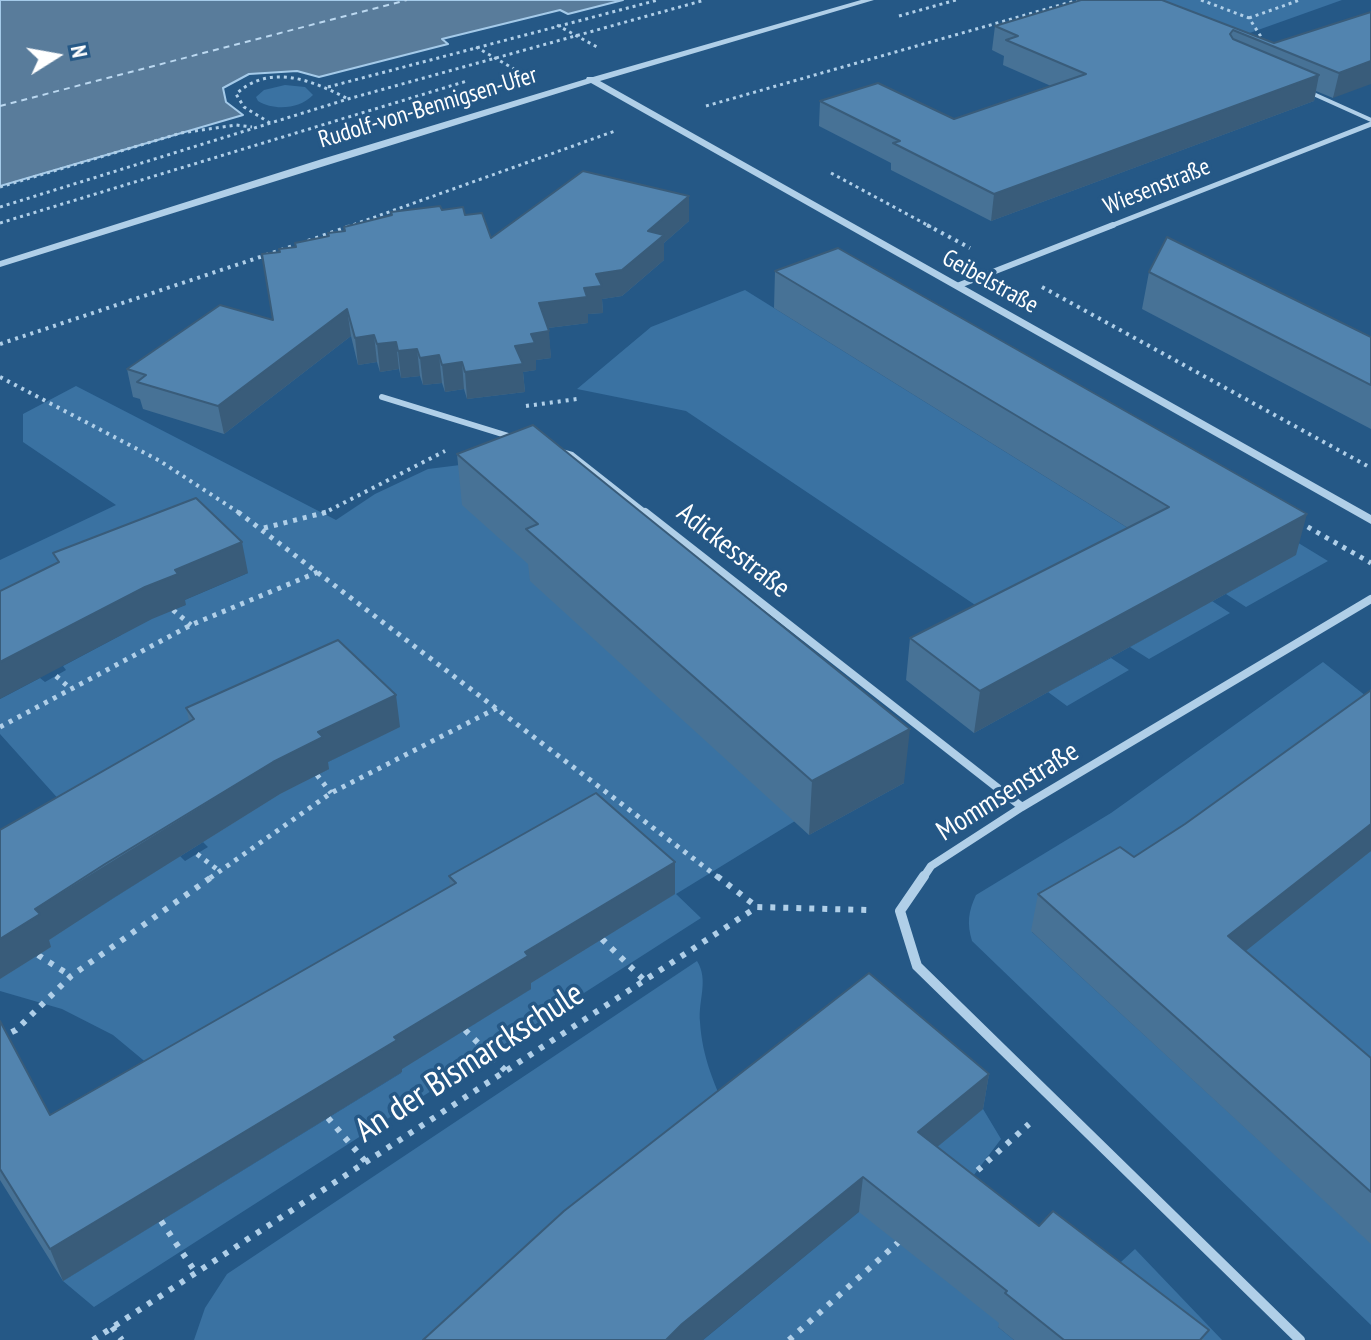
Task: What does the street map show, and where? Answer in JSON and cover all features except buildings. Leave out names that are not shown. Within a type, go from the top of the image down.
[{"type":"street","name":"Rudolf-von-Bennigsen-Ufer","points":[[0,264],[590,79],[870,0]]},
{"type":"street","name":"Geibelstraße","points":[[590,79],[1371,520]]},
{"type":"street","name":"Wiesenstraße","points":[[957,286],[1371,122]]},
{"type":"street","points":[[382,397],[531,443]]},
{"type":"street","name":"Adickesstraße","points":[[545,447],[572,455],[1022,807]]},
{"type":"street","name":"Mommsenstraße","points":[[900,911],[931,866],[1022,807],[1371,599]]},
{"type":"street","points":[[900,911],[917,966],[1057,1099],[1300,1340]]},
{"type":"lane","points":[[1302,89],[1371,122]]},
{"type":"path","points":[[328,87],[658,0]]},
{"type":"path","points":[[0,207],[348,99],[705,0]]},
{"type":"path","points":[[705,106],[1078,0]]},
{"type":"path","points":[[1201,0],[1249,18],[1272,51]]},
{"type":"path","points":[[1249,18],[1300,0]]},
{"type":"path","points":[[557,25],[592,44]]},
{"type":"path","points":[[476,47],[511,68]]},
{"type":"path","points":[[271,123],[244,107],[236,94],[242,86],[278,77],[300,78],[328,87],[348,99]]},
{"type":"path","points":[[0,187],[181,133],[236,125],[257,128]]},
{"type":"path","points":[[0,344],[436,197],[617,130]]},
{"type":"path","points":[[0,377],[160,461],[263,528],[757,907],[900,911]]},
{"type":"path","points":[[516,408],[577,399]]},
{"type":"path","points":[[263,528],[325,513],[425,460]]},
{"type":"path","points":[[0,727],[191,625],[319,572]]},
{"type":"path","points":[[173,610],[191,625]]},
{"type":"path","points":[[56,676],[71,689]]},
{"type":"path","points":[[0,1038],[16,1030],[71,976],[331,793],[497,708]]},
{"type":"path","points":[[317,775],[331,793]]},
{"type":"path","points":[[197,854],[218,870]]},
{"type":"path","name":"An der Bismarckschule","points":[[93,1340],[757,907]]},
{"type":"path","points":[[602,939],[644,980]]},
{"type":"path","points":[[38,955],[71,976]]},
{"type":"path","points":[[465,1030],[506,1071]]},
{"type":"path","points":[[964,1183],[1057,1099]]},
{"type":"path","points":[[328,1118],[366,1162]]},
{"type":"path","points":[[161,1221],[196,1273]]},
{"type":"path","points":[[789,1340],[905,1235]]},
{"type":"path","points":[[112,1327],[122,1340]]},
{"type":"shaded area","points":[[0,0],[623,0],[568,14],[560,10],[442,39],[448,44],[319,77],[297,71],[249,74],[223,88],[226,102],[243,115],[0,186]]},
{"type":"shaded area","points":[[1151,0],[1342,0],[1244,35]]},
{"type":"shaded area","points":[[285,85],[305,87],[313,95],[308,100],[287,107],[264,104],[256,97],[264,90]]},
{"type":"shaded area","points":[[745,290],[1160,548],[1008,627],[686,411],[577,389],[651,327]]},
{"type":"shaded area","points":[[76,386],[336,520],[375,494],[428,469],[484,462],[542,576],[795,821],[676,894],[701,918],[94,1307],[63,1281],[401,1073],[400,1070],[531,989],[528,984],[675,894],[172,1084],[113,1035],[62,1009],[0,991],[0,970],[180,856],[185,861],[208,847],[203,842],[258,796],[305,781],[329,769],[324,764],[399,727],[80,823],[0,734],[0,699],[40,678],[45,682],[66,670],[63,666],[121,635],[115,630],[185,605],[182,601],[248,573],[0,627],[0,560],[116,505],[23,442],[23,414]]},
{"type":"shaded area","points":[[1198,482],[1328,561],[1246,607],[1226,594],[1295,555]]},
{"type":"shaded area","points":[[1212,601],[1230,613],[1149,659],[1130,647]]},
{"type":"shaded area","points":[[1111,658],[1129,670],[1067,706],[1048,692]]},
{"type":"shaded area","points":[[1323,662],[1371,700],[1032,932],[1371,1243],[1371,1325],[972,941],[969,923],[976,895],[1111,813]]},
{"type":"shaded area","points":[[1371,851],[1371,1109],[1197,957]]},
{"type":"shaded area","points":[[697,961],[702,975],[700,1014],[703,1047],[729,1117],[474,1340],[194,1340],[205,1308],[227,1274]]},
{"type":"shaded area","points":[[983,1109],[1001,1139],[955,1200],[1022,1301],[998,1327],[1014,1340],[703,1340]]},
{"type":"shaded area","points":[[1135,1249],[1222,1340],[1167,1340],[1096,1285]]},
{"type":"ferry route","points":[[0,106],[407,0]]}]
